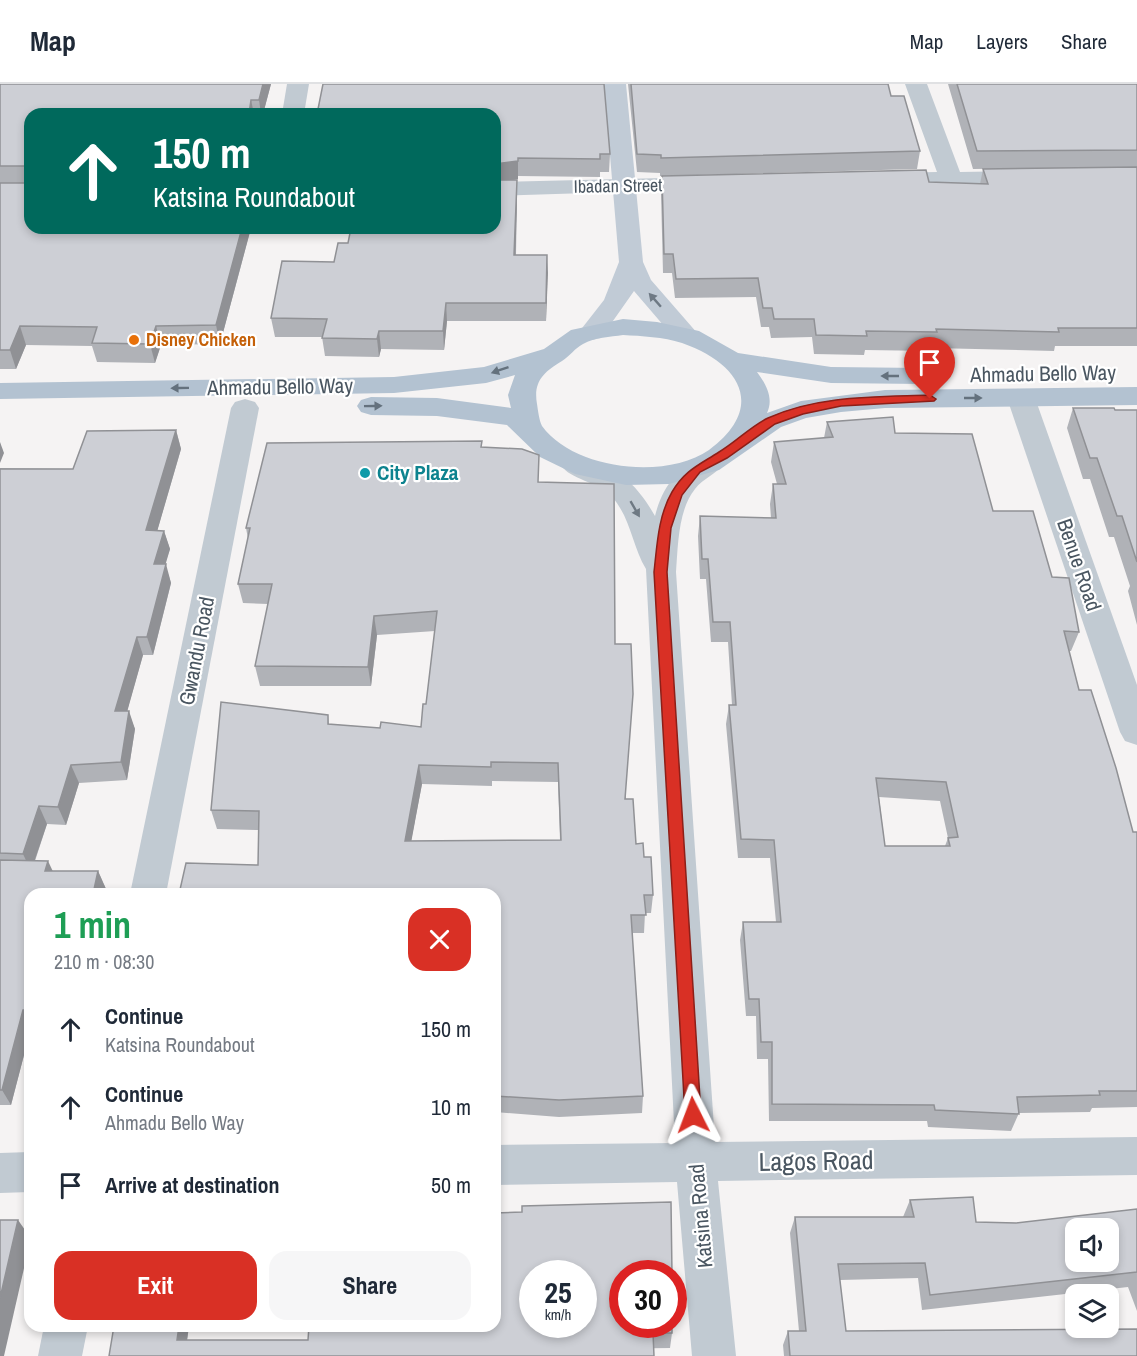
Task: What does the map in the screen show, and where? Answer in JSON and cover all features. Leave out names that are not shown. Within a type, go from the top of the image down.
[{"type":"main road","points":[[623,327],[654,328],[685,334],[712,345],[734,360],[751,380],[757,403],[752,426],[736,446],[709,464],[677,474],[642,477],[606,474],[573,464],[542,444],[526,424],[520,403],[523,383],[535,364],[556,354],[573,339],[592,332],[623,327]]},
{"type":"main road","name":"Ahmadu Bello Way","points":[[0,391],[394,385],[486,375],[556,354]]},
{"type":"main road","name":"Ahmadu Bello Way","points":[[734,360],[794,370],[853,376],[1137,373]]},
{"type":"main road","name":"Ahmadu Bello Way","points":[[736,446],[771,421],[801,411],[841,403],[885,399],[1137,396]]},
{"type":"main road","name":"Ahmadu Bello Way","points":[[0,412],[381,406],[482,410],[515,417],[542,444]]},
{"type":"street","points":[[293,108],[298,84]]},
{"type":"street","points":[[592,332],[617,302],[628,281],[631,262],[626,186],[615,84]]},
{"type":"street","points":[[916,84],[951,178]]},
{"type":"street","points":[[858,180],[1042,178]]},
{"type":"street","name":"Ibadan Street","points":[[501,189],[730,184]]},
{"type":"street","points":[[631,262],[639,282],[685,334]]},
{"type":"street","name":"Benue Road","points":[[1021,398],[1137,732]]},
{"type":"street","name":"Gwandu Road","points":[[149,888],[245,408]]},
{"type":"street","name":"Katsina Road","points":[[573,464],[613,480],[632,503],[654,547],[661,572]]},
{"type":"street","name":"Katsina Road","points":[[709,464],[696,469],[677,494],[665,528],[661,572],[696,1162],[714,1356]]},
{"type":"street","name":"Lagos Road","points":[[501,1165],[1137,1156]]},
{"type":"street","points":[[0,1173],[24,1172]]},
{"type":"street","points":[[60,1356],[65,1332]]},
{"type":"building","points":[[0,84],[263,84],[259,100],[251,100],[250,108],[24,108],[24,166],[0,166]]},
{"type":"building","points":[[323,84],[604,84],[610,154],[600,154],[600,159],[518,158],[518,161],[501,163],[501,108],[318,108]]},
{"type":"building","points":[[631,84],[888,84],[891,96],[904,96],[920,151],[661,158],[661,155],[637,154]]},
{"type":"building","points":[[957,84],[1137,84],[1137,150],[977,151]]},
{"type":"building","points":[[1137,167],[1137,328],[1058,328],[1059,332],[936,329],[937,332],[866,331],[867,336],[816,335],[814,319],[774,319],[772,308],[763,308],[758,278],[676,279],[673,254],[664,254],[662,176],[926,170],[929,182],[988,184],[983,169]]},
{"type":"building","points":[[501,180],[517,180],[514,255],[547,255],[546,303],[446,303],[443,331],[379,331],[377,339],[322,338],[327,319],[271,318],[282,261],[334,262],[338,243],[348,243],[350,234],[501,234]]},
{"type":"building","points":[[0,183],[24,183],[24,234],[240,234],[216,325],[156,326],[150,344],[92,343],[97,327],[20,326],[10,350],[0,350]]},
{"type":"building","points":[[1073,408],[1137,410],[1137,562],[1122,516],[1117,516],[1097,458],[1090,458]]},
{"type":"building","points":[[893,417],[895,433],[972,434],[993,511],[1033,511],[1052,577],[1069,578],[1079,632],[1064,631],[1079,690],[1091,690],[1116,768],[1133,832],[1137,832],[1137,1091],[1099,1091],[1100,1095],[1017,1097],[1019,1114],[935,1110],[934,1105],[772,1104],[772,1042],[761,1042],[759,999],[749,999],[743,922],[781,922],[774,840],[741,839],[729,705],[736,705],[730,622],[713,622],[708,559],[702,559],[700,516],[776,518],[773,484],[786,484],[774,442],[833,437],[827,422]],"holes":[[[876,778],[946,782],[958,837],[948,838],[950,846],[885,846]]]},
{"type":"building","points":[[176,430],[146,530],[164,531],[154,564],[166,564],[147,637],[137,637],[115,711],[129,711],[121,762],[71,765],[58,807],[39,806],[23,854],[0,853],[0,469],[73,469],[87,431]]},
{"type":"building","points":[[482,441],[481,447],[522,449],[539,455],[538,482],[614,484],[615,644],[631,644],[633,694],[625,799],[633,799],[636,844],[643,843],[644,857],[651,857],[653,895],[644,895],[646,915],[631,915],[643,1096],[559,1100],[501,1096],[501,888],[180,888],[186,863],[258,865],[259,811],[211,810],[221,702],[328,715],[328,724],[380,728],[381,722],[421,727],[423,704],[426,704],[437,611],[374,616],[368,667],[255,666],[272,584],[238,584],[250,528],[246,528],[267,443]],"holes":[[[491,762],[558,763],[561,840],[405,841],[419,765],[491,767]]]},
{"type":"building","points":[[0,860],[48,861],[45,871],[98,871],[94,888],[24,888],[24,1010],[2,1090],[0,1090]]},
{"type":"building","points":[[973,1197],[976,1222],[1016,1223],[1137,1209],[1137,1272],[930,1295],[925,1263],[838,1264],[846,1331],[1065,1329],[1065,1338],[1119,1338],[1119,1329],[1137,1329],[1137,1356],[790,1356],[788,1331],[806,1331],[795,1217],[914,1217],[910,1200]]},
{"type":"building","points":[[671,1202],[672,1260],[609,1260],[609,1338],[653,1338],[654,1356],[109,1356],[113,1332],[178,1332],[177,1340],[308,1340],[309,1332],[501,1332],[501,1213],[522,1212],[522,1206]]},
{"type":"building","points":[[0,1220],[18,1220],[0,1298]]},
{"type":"place","name":"Disney Chicken","points":[[134,340]]},
{"type":"place","name":"City Plaza","points":[[365,473]]},
{"type":"route","points":[[693,1115],[661,572],[665,528],[677,494],[696,469],[709,464],[771,421],[801,411],[841,403],[885,399],[930,399]]}]
